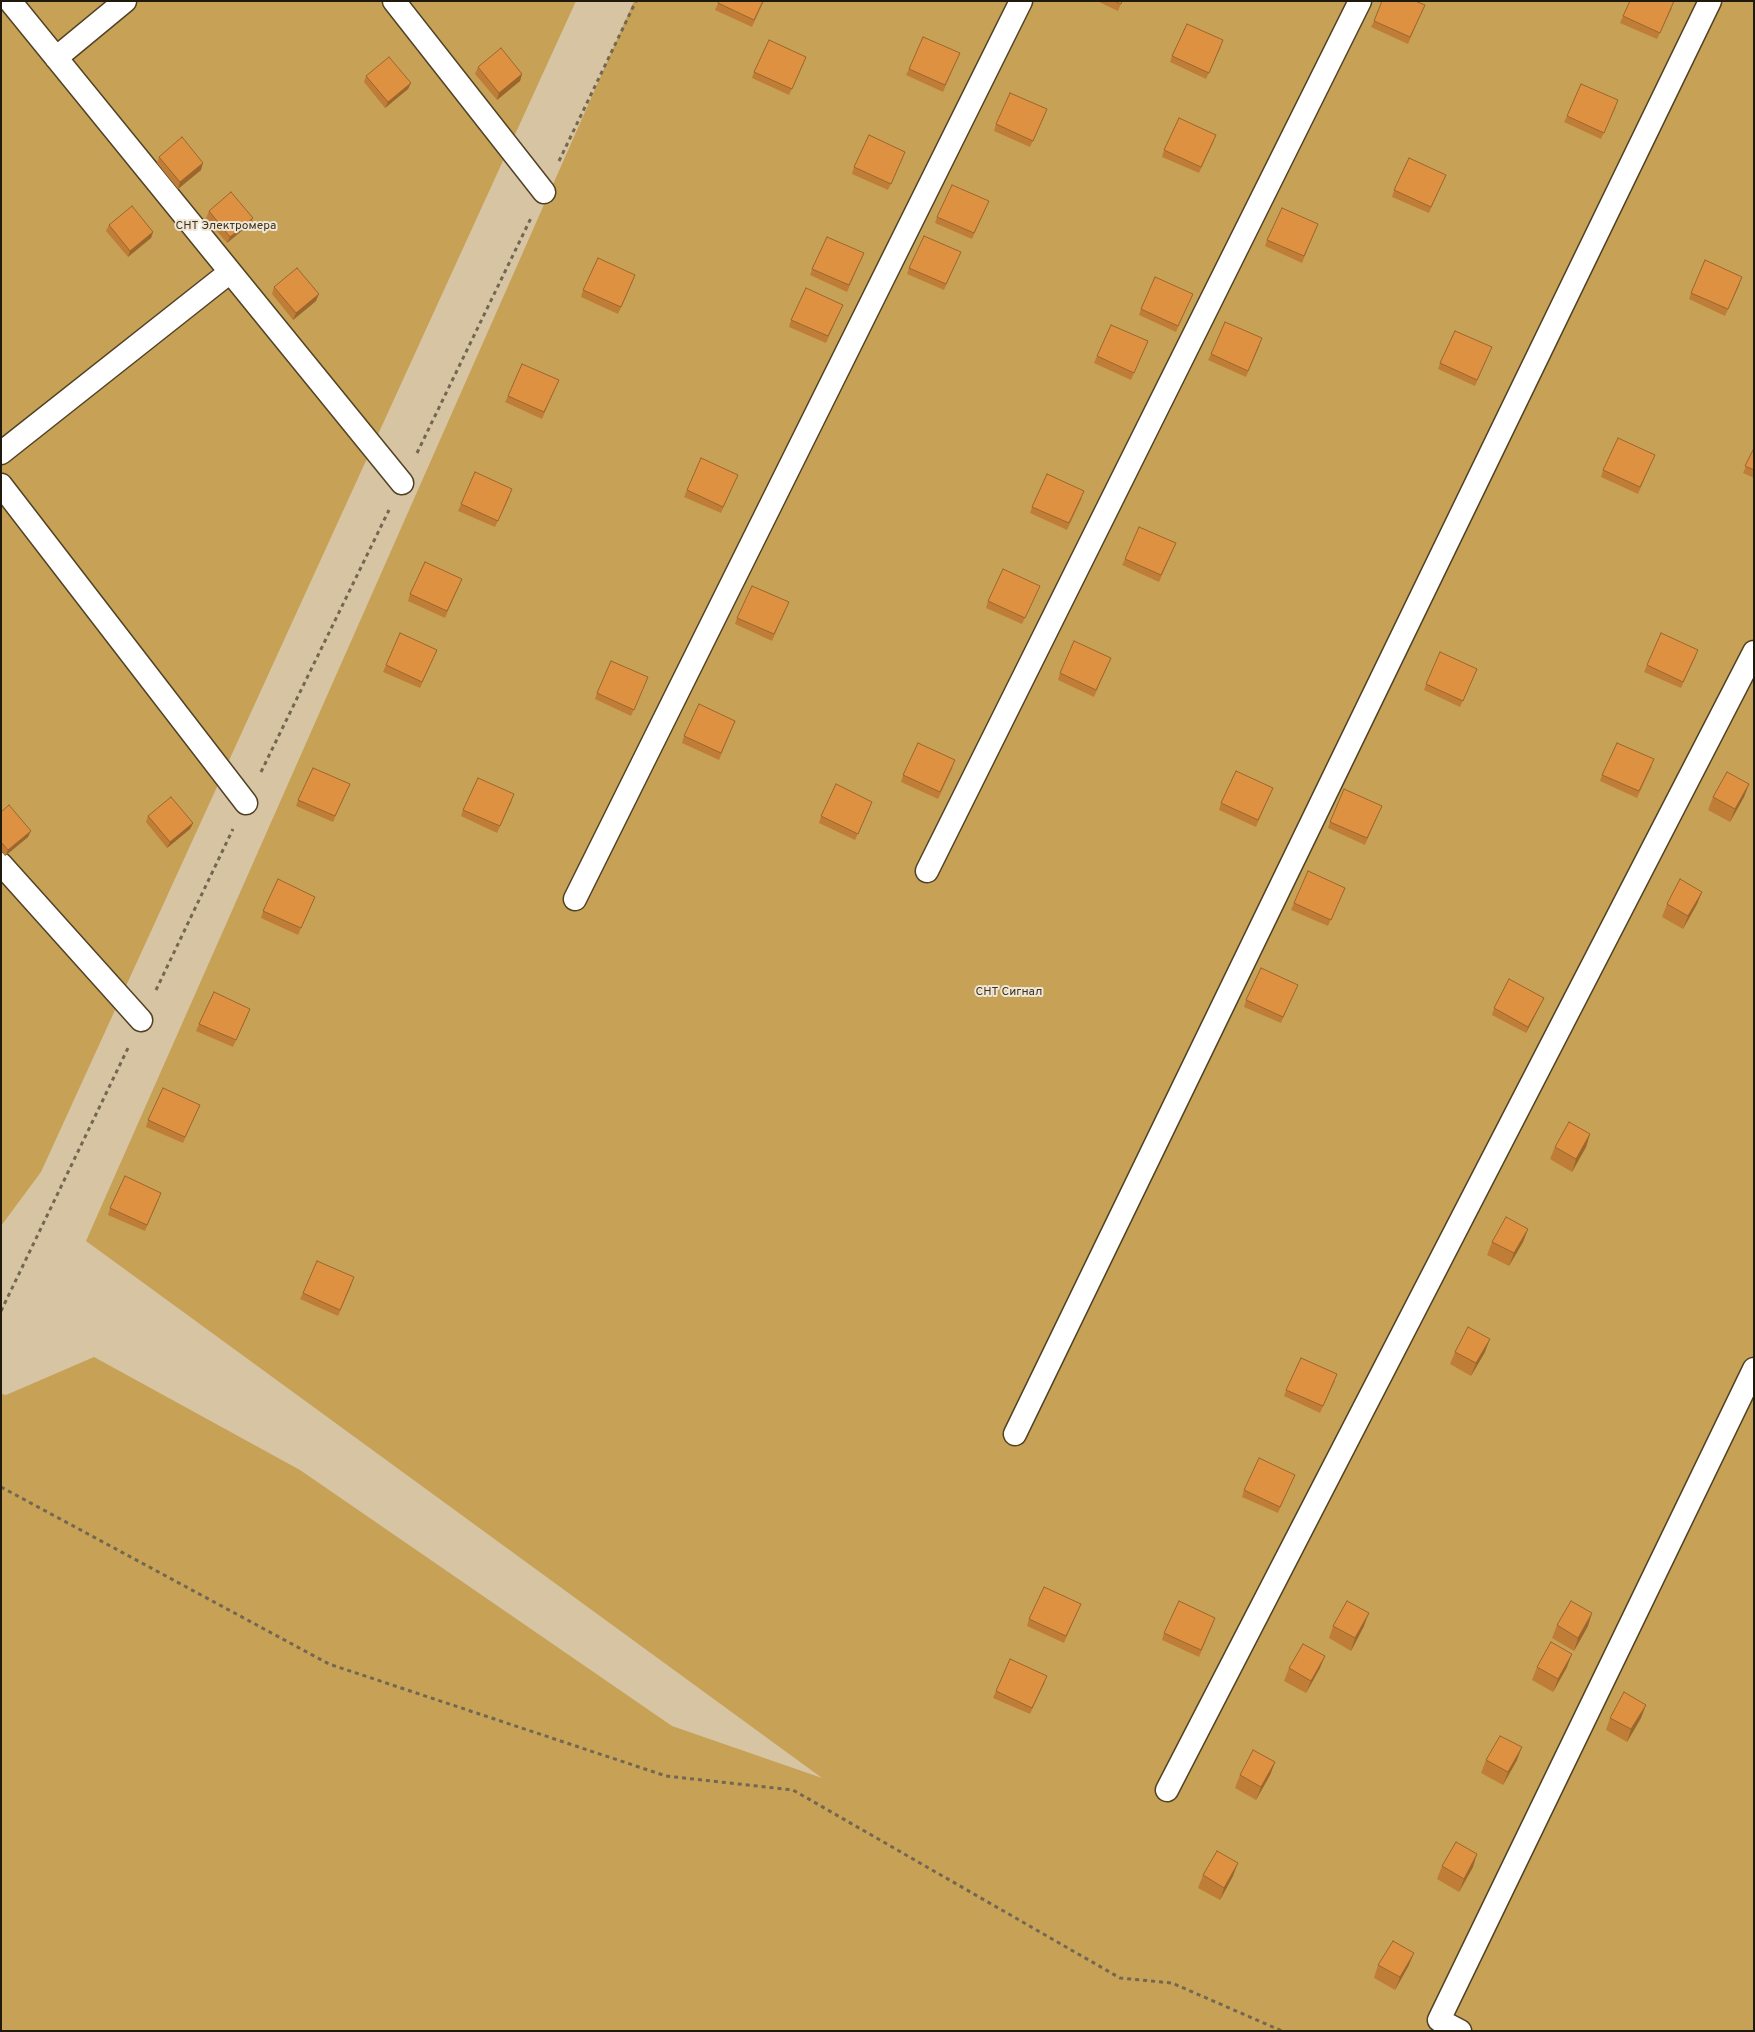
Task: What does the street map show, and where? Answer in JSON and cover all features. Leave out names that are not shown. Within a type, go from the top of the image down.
[{"type":"lane","points":[[1,5],[6,1]]},
{"type":"lane","points":[[10,1],[402,483]]},
{"type":"lane","points":[[56,58],[125,1]]},
{"type":"lane","points":[[394,1],[544,192]]},
{"type":"lane","points":[[575,899],[1021,1]]},
{"type":"lane","points":[[927,871],[1360,1]]},
{"type":"lane","points":[[1014,1434],[1710,1]]},
{"type":"lane","points":[[1,453],[230,272]]},
{"type":"lane","points":[[1,485],[246,803]]},
{"type":"lane","points":[[1167,1790],[1754,652]]},
{"type":"lane","points":[[1,864],[141,1020]]},
{"type":"lane","points":[[1460,2031],[1439,2020],[1754,1369]]},
{"type":"path","points":[[1,1311],[636,1]]},
{"type":"path","points":[[1,1487],[329,1664],[666,1776],[793,1790],[1120,1978],[1172,1983],[1282,2031]]},
{"type":"green space","name":"СНТ Электромера","points":[[1,1],[576,1],[41,1172],[1,1226]]},
{"type":"green space","name":"СНТ Сигнал","points":[[634,1],[1754,1],[1754,2031],[1,2031],[1,1394],[6,1395],[94,1357],[300,1470],[672,1726],[822,1778],[86,1241]]},
{"type":"building","points":[[719,1],[763,1],[754,20],[718,3]]},
{"type":"building","points":[[1382,1],[1415,1],[1425,5],[1410,37],[1374,21]]},
{"type":"building","points":[[1630,1],[1674,1],[1660,33],[1623,16]]},
{"type":"building","points":[[1187,24],[1223,40],[1209,73],[1172,56]]},
{"type":"building","points":[[923,37],[960,53],[945,85],[909,69]]},
{"type":"building","points":[[769,40],[806,57],[792,89],[754,72]]},
{"type":"building","points":[[501,48],[522,74],[499,93],[478,67]]},
{"type":"building","points":[[389,57],[411,83],[388,102],[366,76]]},
{"type":"building","points":[[1581,84],[1618,100],[1604,133],[1567,116]]},
{"type":"building","points":[[1010,93],[1047,109],[1033,141],[996,124]]},
{"type":"building","points":[[1179,118],[1216,135],[1201,167],[1164,150]]},
{"type":"building","points":[[869,135],[905,152],[891,184],[854,167]]},
{"type":"building","points":[[182,137],[203,163],[180,182],[159,157]]},
{"type":"building","points":[[1409,158],[1446,175],[1431,207],[1394,190]]},
{"type":"building","points":[[952,185],[989,201],[974,233],[937,217]]},
{"type":"building","points":[[231,192],[253,218],[230,237],[209,211]]},
{"type":"building","points":[[132,206],[153,232],[130,251],[109,225]]},
{"type":"building","points":[[1282,208],[1318,224],[1304,256],[1267,240]]},
{"type":"building","points":[[924,236],[961,252],[946,284],[909,268]]},
{"type":"building","points":[[827,237],[864,253],[849,285],[812,269]]},
{"type":"building","points":[[598,258],[635,275],[621,307],[583,290]]},
{"type":"building","points":[[1705,260],[1742,277],[1728,309],[1691,293]]},
{"type":"building","points":[[297,268],[319,294],[296,313],[274,287]]},
{"type":"building","points":[[1155,277],[1193,294],[1178,326],[1141,309]]},
{"type":"building","points":[[806,288],[843,305],[828,336],[791,320]]},
{"type":"building","points":[[1225,322],[1262,338],[1248,371],[1211,354]]},
{"type":"building","points":[[1111,325],[1148,341],[1134,373],[1097,356]]},
{"type":"building","points":[[1455,331],[1492,347],[1477,380],[1440,363]]},
{"type":"building","points":[[522,364],[559,380],[544,412],[508,396]]},
{"type":"building","points":[[1618,438],[1655,455],[1640,487],[1603,470]]},
{"type":"building","points":[[1754,448],[1754,470],[1745,466]]},
{"type":"building","points":[[701,458],[738,475],[723,507],[687,490]]},
{"type":"building","points":[[475,472],[512,489],[498,521],[461,504]]},
{"type":"building","points":[[1047,474],[1084,491],[1069,523],[1032,507]]},
{"type":"building","points":[[1139,527],[1176,543],[1161,575],[1125,559]]},
{"type":"building","points":[[425,562],[462,579],[447,611],[410,594]]},
{"type":"building","points":[[1003,569],[1040,586],[1025,618],[988,601]]},
{"type":"building","points":[[752,586],[789,602],[774,634],[737,618]]},
{"type":"building","points":[[400,633],[437,650],[422,682],[386,665]]},
{"type":"building","points":[[1661,633],[1698,650],[1683,682],[1647,665]]},
{"type":"building","points":[[1074,641],[1111,658],[1096,690],[1060,673]]},
{"type":"building","points":[[1440,652],[1477,669],[1463,701],[1426,684]]},
{"type":"building","points":[[611,661],[648,677],[634,710],[597,693]]},
{"type":"building","points":[[699,704],[735,721],[721,753],[684,736]]},
{"type":"building","points":[[918,743],[955,760],[940,792],[903,775]]},
{"type":"building","points":[[1617,743],[1654,759],[1639,791],[1602,775]]},
{"type":"building","points":[[313,768],[350,784],[335,816],[298,800]]},
{"type":"building","points":[[1236,771],[1273,788],[1258,820],[1221,803]]},
{"type":"building","points":[[1727,772],[1749,784],[1735,809],[1713,797]]},
{"type":"building","points":[[478,778],[514,794],[500,826],[463,810]]},
{"type":"building","points":[[836,784],[872,802],[858,834],[821,816]]},
{"type":"building","points":[[1344,789],[1382,806],[1367,838],[1330,822]]},
{"type":"building","points":[[171,797],[193,823],[170,842],[148,816]]},
{"type":"building","points":[[9,805],[31,831],[8,850],[1,842],[1,812]]},
{"type":"building","points":[[1308,871],[1345,888],[1331,920],[1294,903]]},
{"type":"building","points":[[278,879],[315,897],[301,928],[263,911]]},
{"type":"building","points":[[1680,879],[1702,892],[1688,916],[1667,904]]},
{"type":"building","points":[[1261,968],[1298,985],[1283,1017],[1246,1000]]},
{"type":"building","points":[[1509,979],[1544,998],[1528,1027],[1494,1008]]},
{"type":"building","points":[[214,992],[250,1009],[236,1040],[199,1024]]},
{"type":"building","points":[[163,1088],[200,1105],[185,1137],[148,1120]]},
{"type":"building","points":[[1569,1122],[1590,1134],[1576,1159],[1555,1147]]},
{"type":"building","points":[[125,1176],[161,1193],[147,1225],[110,1208]]},
{"type":"building","points":[[1506,1217],[1528,1229],[1514,1253],[1492,1242]]},
{"type":"building","points":[[317,1261],[354,1277],[340,1310],[303,1293]]},
{"type":"building","points":[[1468,1327],[1490,1339],[1476,1363],[1455,1352]]},
{"type":"building","points":[[1301,1358],[1337,1374],[1323,1406],[1286,1390]]},
{"type":"building","points":[[1259,1458],[1295,1475],[1280,1507],[1244,1490]]},
{"type":"building","points":[[1044,1587],[1081,1604],[1066,1636],[1029,1619]]},
{"type":"building","points":[[1179,1601],[1215,1618],[1201,1650],[1164,1633]]},
{"type":"building","points":[[1347,1601],[1369,1613],[1355,1638],[1333,1626]]},
{"type":"building","points":[[1571,1601],[1592,1613],[1578,1638],[1557,1625]]},
{"type":"building","points":[[1551,1642],[1572,1654],[1558,1679],[1537,1667]]},
{"type":"building","points":[[1303,1644],[1325,1656],[1311,1681],[1289,1668]]},
{"type":"building","points":[[1010,1659],[1047,1676],[1032,1708],[996,1691]]},
{"type":"building","points":[[1624,1692],[1646,1705],[1631,1729],[1610,1718]]},
{"type":"building","points":[[1500,1736],[1522,1747],[1508,1772],[1486,1760]]},
{"type":"building","points":[[1253,1750],[1275,1762],[1261,1787],[1240,1775]]},
{"type":"building","points":[[1456,1842],[1477,1854],[1464,1879],[1442,1866]]},
{"type":"building","points":[[1217,1851],[1238,1863],[1224,1888],[1203,1875]]},
{"type":"building","points":[[1393,1941],[1414,1953],[1400,1977],[1378,1965]]}]
